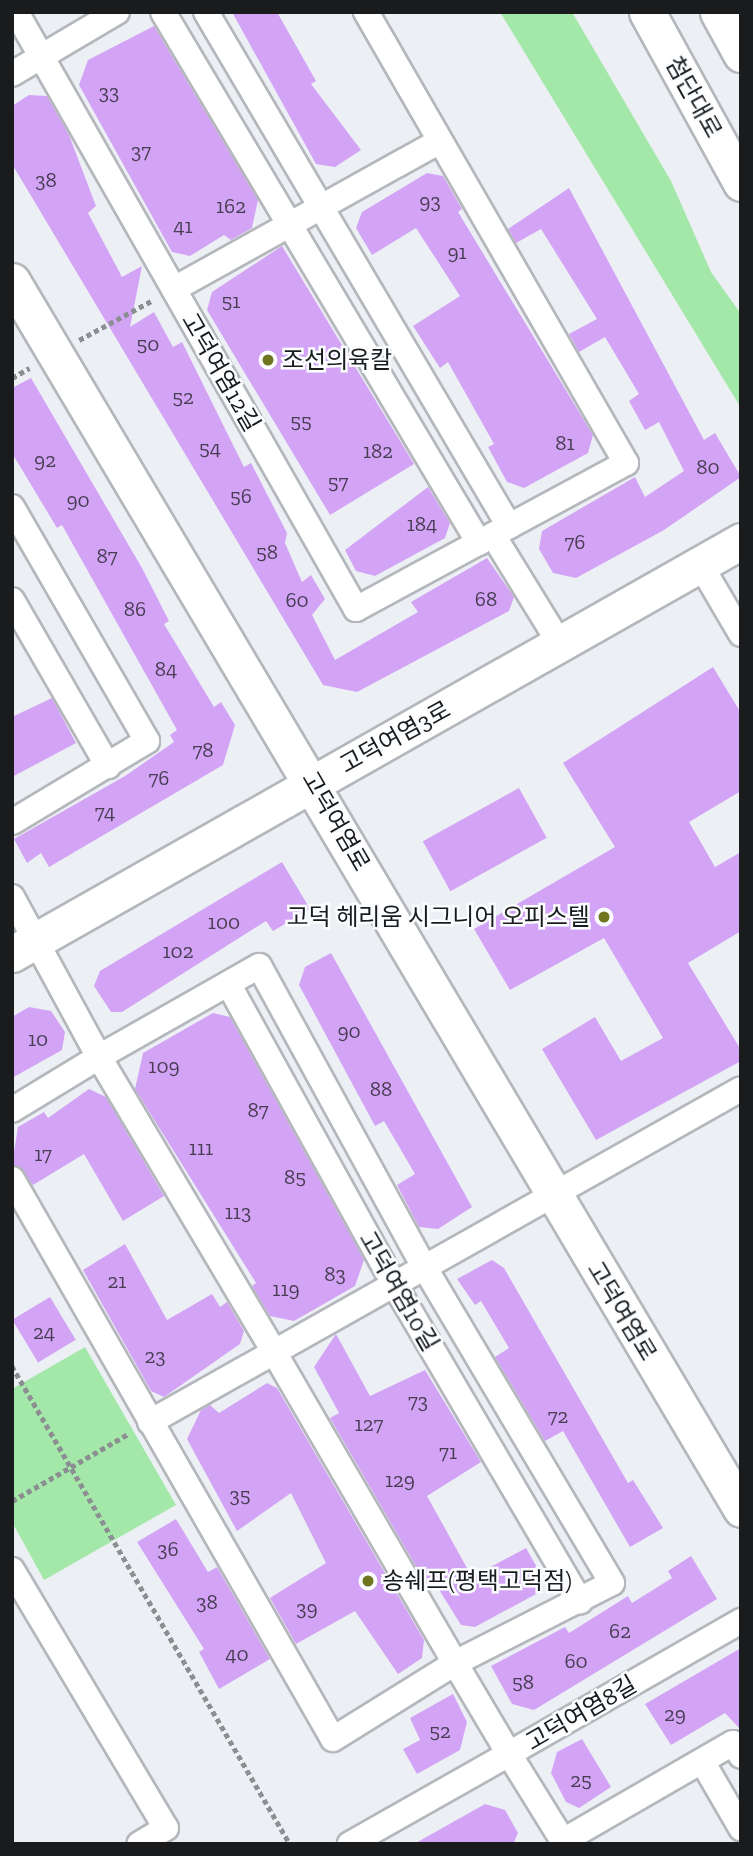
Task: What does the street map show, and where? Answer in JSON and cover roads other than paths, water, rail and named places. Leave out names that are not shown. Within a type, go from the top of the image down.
[{"type":"street","name":"고덕여염12길","points":[[16,12],[356,610],[626,463],[366,12]]},
{"type":"street","points":[[12,74],[117,12]]},
{"type":"street","points":[[163,12],[289,223],[494,535],[560,644]]},
{"type":"street","points":[[206,12],[320,206],[494,535]]},
{"type":"street","name":"첨단대로","points":[[646,12],[741,183]]},
{"type":"street","points":[[718,12],[741,54]]},
{"type":"street","points":[[174,289],[440,141]]},
{"type":"street","name":"고덕여염로","points":[[12,281],[314,782],[552,1195],[741,1509]]},
{"type":"street","points":[[12,508],[147,741],[12,822]]},
{"type":"street","name":"고덕여염3로","points":[[25,947],[741,541]]},
{"type":"street","points":[[700,564],[741,634]]},
{"type":"street","points":[[12,600],[108,766]]},
{"type":"street","points":[[12,897],[25,947],[99,1057],[509,1754],[350,1844]]},
{"type":"street","points":[[12,1110],[99,1057],[260,966],[424,1267],[612,1583],[456,1663],[333,1739],[12,1179]]},
{"type":"street","name":"고덕여염10길","points":[[229,985],[394,1284],[580,1601]]},
{"type":"street","points":[[150,1422],[741,1088]]},
{"type":"street","points":[[12,1570],[166,1828],[139,1844]]},
{"type":"street","name":"고덕여염8길","points":[[741,1621],[509,1754],[562,1843],[733,1743],[741,1756]]},
{"type":"street","points":[[702,1761],[741,1828]]},
{"type":"place","name":"조선의육칼","points":[[268,360]]},
{"type":"place","name":"고덕 헤리움 시그니어 오피스텔","points":[[604,917]]},
{"type":"place","name":"송쉐프(평택고덕점)","points":[[368,1581]]}]
